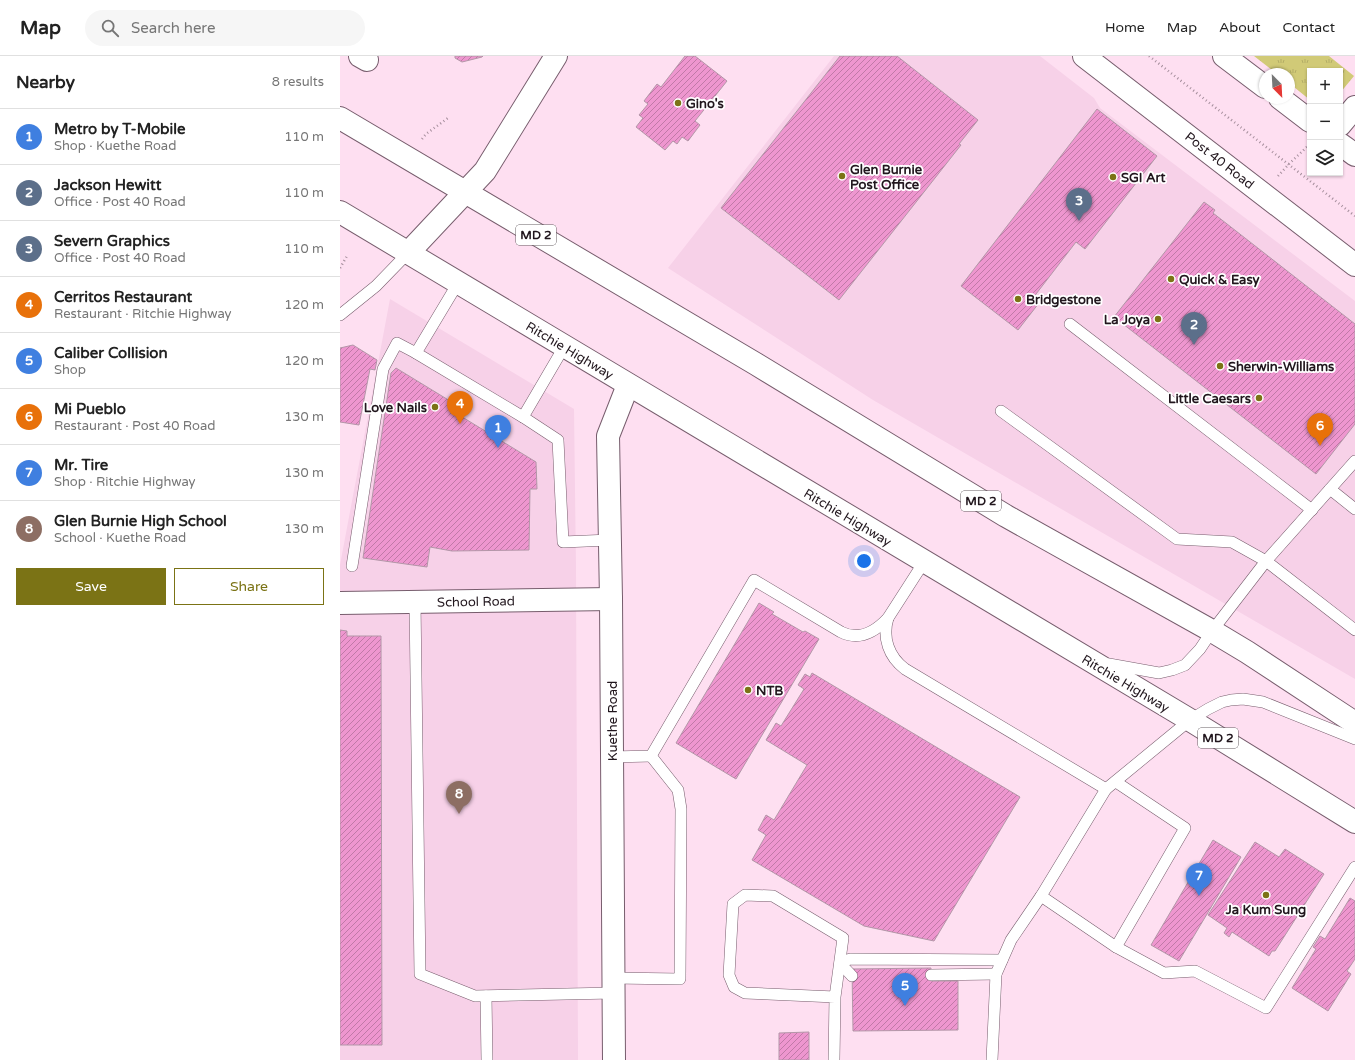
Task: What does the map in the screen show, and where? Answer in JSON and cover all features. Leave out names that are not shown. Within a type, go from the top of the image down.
[{"type":"main road","points":[[408,253],[486,171],[556,56]]},
{"type":"main road","name":"Post 40 Road","points":[[1084,56],[1355,265]]},
{"type":"main road","points":[[1224,56],[1259,82]]},
{"type":"main road","points":[[1288,104],[1307,119]]},
{"type":"main road","points":[[1343,122],[1355,107]]},
{"type":"main road","name":"MD 2","points":[[340,118],[756,364],[1006,516],[1248,652],[1355,723]]},
{"type":"main road","points":[[1343,146],[1355,155]]},
{"type":"main road","name":"Ritchie Highway","points":[[340,212],[1190,720],[1355,822]]},
{"type":"main road","name":"Kuethe Road","points":[[614,1060],[611,599],[608,436],[628,385]]},
{"type":"main road","name":"School Road","points":[[340,603],[611,599]]},
{"type":"lane","points":[[340,315],[376,286],[408,253]]},
{"type":"lane","points":[[416,352],[458,283]]},
{"type":"lane","points":[[1070,324],[1312,510]]},
{"type":"lane","points":[[352,566],[384,369],[397,343],[416,352],[558,440],[563,542],[610,540]]},
{"type":"lane","points":[[523,417],[564,347]]},
{"type":"lane","points":[[1001,411],[1177,539],[1232,542],[1266,561],[1355,630]]},
{"type":"lane","points":[[1079,655],[1111,665],[1159,673],[1185,665],[1200,649],[1212,631],[1266,561],[1355,462]]},
{"type":"lane","points":[[1330,489],[1355,509]]},
{"type":"lane","points":[[651,756],[754,580],[848,635],[855,636],[869,633],[888,618],[924,562]]},
{"type":"lane","points":[[415,602],[420,974],[474,996],[613,986],[680,978],[681,809],[678,790],[651,756]]},
{"type":"lane","points":[[888,618],[886,626],[887,644],[898,664],[1106,789]]},
{"type":"lane","points":[[992,1060],[996,974],[1011,940],[1041,896],[1106,789],[1190,720],[1222,702],[1243,699],[1263,702],[1355,739]]},
{"type":"lane","points":[[612,757],[651,756]]},
{"type":"lane","points":[[1116,782],[1185,828],[1116,947]]},
{"type":"lane","points":[[1041,896],[1116,947],[1164,973],[1195,971],[1266,1008],[1355,867]]},
{"type":"lane","points":[[834,1060],[835,997],[843,938],[772,896],[745,895],[733,904],[729,975],[734,987],[745,993],[835,997]]},
{"type":"lane","points":[[840,963],[850,959],[1002,960]]},
{"type":"lane","points":[[840,963],[852,976]]},
{"type":"lane","points":[[931,975],[996,974]]},
{"type":"lane","points":[[486,996],[487,1060]]},
{"type":"path","points":[[1149,56],[1355,216]]},
{"type":"path","points":[[420,141],[426,134],[448,118]]},
{"type":"path","points":[[1264,194],[1289,164],[1307,147]]},
{"type":"path","points":[[340,268],[347,256]]},
{"type":"shaded area","points":[[834,56],[1040,56],[1094,98],[1100,108],[1355,301],[1355,679],[873,400],[668,268]]},
{"type":"shaded area","points":[[390,299],[574,409],[578,1060],[340,1060],[340,565]]},
{"type":"green space","points":[[1254,56],[1329,56],[1354,76],[1343,89],[1343,68],[1307,68],[1307,98],[1295,88],[1295,68],[1269,68]]},
{"type":"building","points":[[455,56],[483,56],[462,62],[455,58]]},
{"type":"building","name":"Gino's","points":[[685,56],[695,56],[727,81],[695,121],[700,125],[688,141],[682,137],[677,144],[673,141],[665,150],[636,127],[643,118],[639,115],[648,104],[644,101],[657,84],[661,87]]},
{"type":"building","name":"Glen Burnie Post Office","points":[[840,56],[897,56],[978,120],[959,144],[961,145],[839,300],[721,208]]},
{"type":"building","points":[[1097,109],[1157,156],[1085,249],[1076,242],[1033,298],[1039,303],[1018,330],[961,286]]},
{"type":"building","points":[[1204,202],[1215,210],[1213,213],[1355,324],[1355,424],[1316,474],[1114,317]]},
{"type":"building","points":[[353,345],[377,360],[375,370],[370,369],[359,425],[340,422],[340,348]]},
{"type":"building","points":[[396,368],[455,404],[454,412],[536,462],[537,489],[530,489],[529,550],[452,551],[430,547],[427,567],[363,558],[391,373]]},
{"type":"building","name":"NTB","points":[[759,603],[774,612],[772,614],[803,632],[805,631],[819,639],[736,779],[676,743]]},
{"type":"building","points":[[340,630],[347,631],[347,636],[381,636],[382,1045],[340,1045]]},
{"type":"building","points":[[812,673],[1020,797],[934,941],[864,926],[752,860],[766,835],[758,830],[766,815],[774,820],[807,765],[766,740],[776,723],[781,726],[804,689],[798,685],[805,674],[810,677]]},
{"type":"building","points":[[1213,840],[1241,857],[1179,961],[1151,945]]},
{"type":"building","name":"Ja Kum Sung","points":[[1255,842],[1279,857],[1285,849],[1324,874],[1275,951],[1272,951],[1269,956],[1232,932],[1229,937],[1224,933],[1227,928],[1208,915]]},
{"type":"building","points":[[1350,898],[1355,901],[1355,959],[1347,971],[1351,974],[1328,1011],[1292,988],[1316,949],[1313,947],[1320,936],[1325,939]]},
{"type":"building","points":[[931,968],[931,981],[958,981],[958,1030],[853,1031],[852,969]]},
{"type":"building","points":[[809,1032],[809,1060],[779,1060],[779,1033]]},
{"type":"place","name":"Gino's","points":[[678,103]]},
{"type":"place","name":"Glen Burnie Post Office","points":[[842,176]]},
{"type":"place","name":"SGI Art","points":[[1113,177]]},
{"type":"place","name":"Severn Graphics","points":[[1079,221]]},
{"type":"place","name":"Quick & Easy","points":[[1171,279]]},
{"type":"place","name":"Bridgestone","points":[[1018,299]]},
{"type":"place","name":"La Joya","points":[[1158,319]]},
{"type":"place","name":"Jackson Hewitt","points":[[1194,345]]},
{"type":"place","name":"Sherwin-Williams","points":[[1220,366]]},
{"type":"place","name":"Little Caesars","points":[[1259,398]]},
{"type":"place","name":"Love Nails","points":[[435,407]]},
{"type":"place","name":"Cerritos Restaurant","points":[[460,424]]},
{"type":"place","name":"Mi Pueblo","points":[[1320,446]]},
{"type":"place","name":"Metro by T-Mobile","points":[[498,448]]},
{"type":"place","name":"NTB","points":[[748,690]]},
{"type":"place","name":"Glen Burnie High School","points":[[459,814]]},
{"type":"place","name":"Ja Kum Sung","points":[[1266,895]]},
{"type":"place","name":"Mr. Tire","points":[[1199,896]]},
{"type":"place","name":"Caliber Collision","points":[[905,1006]]}]
